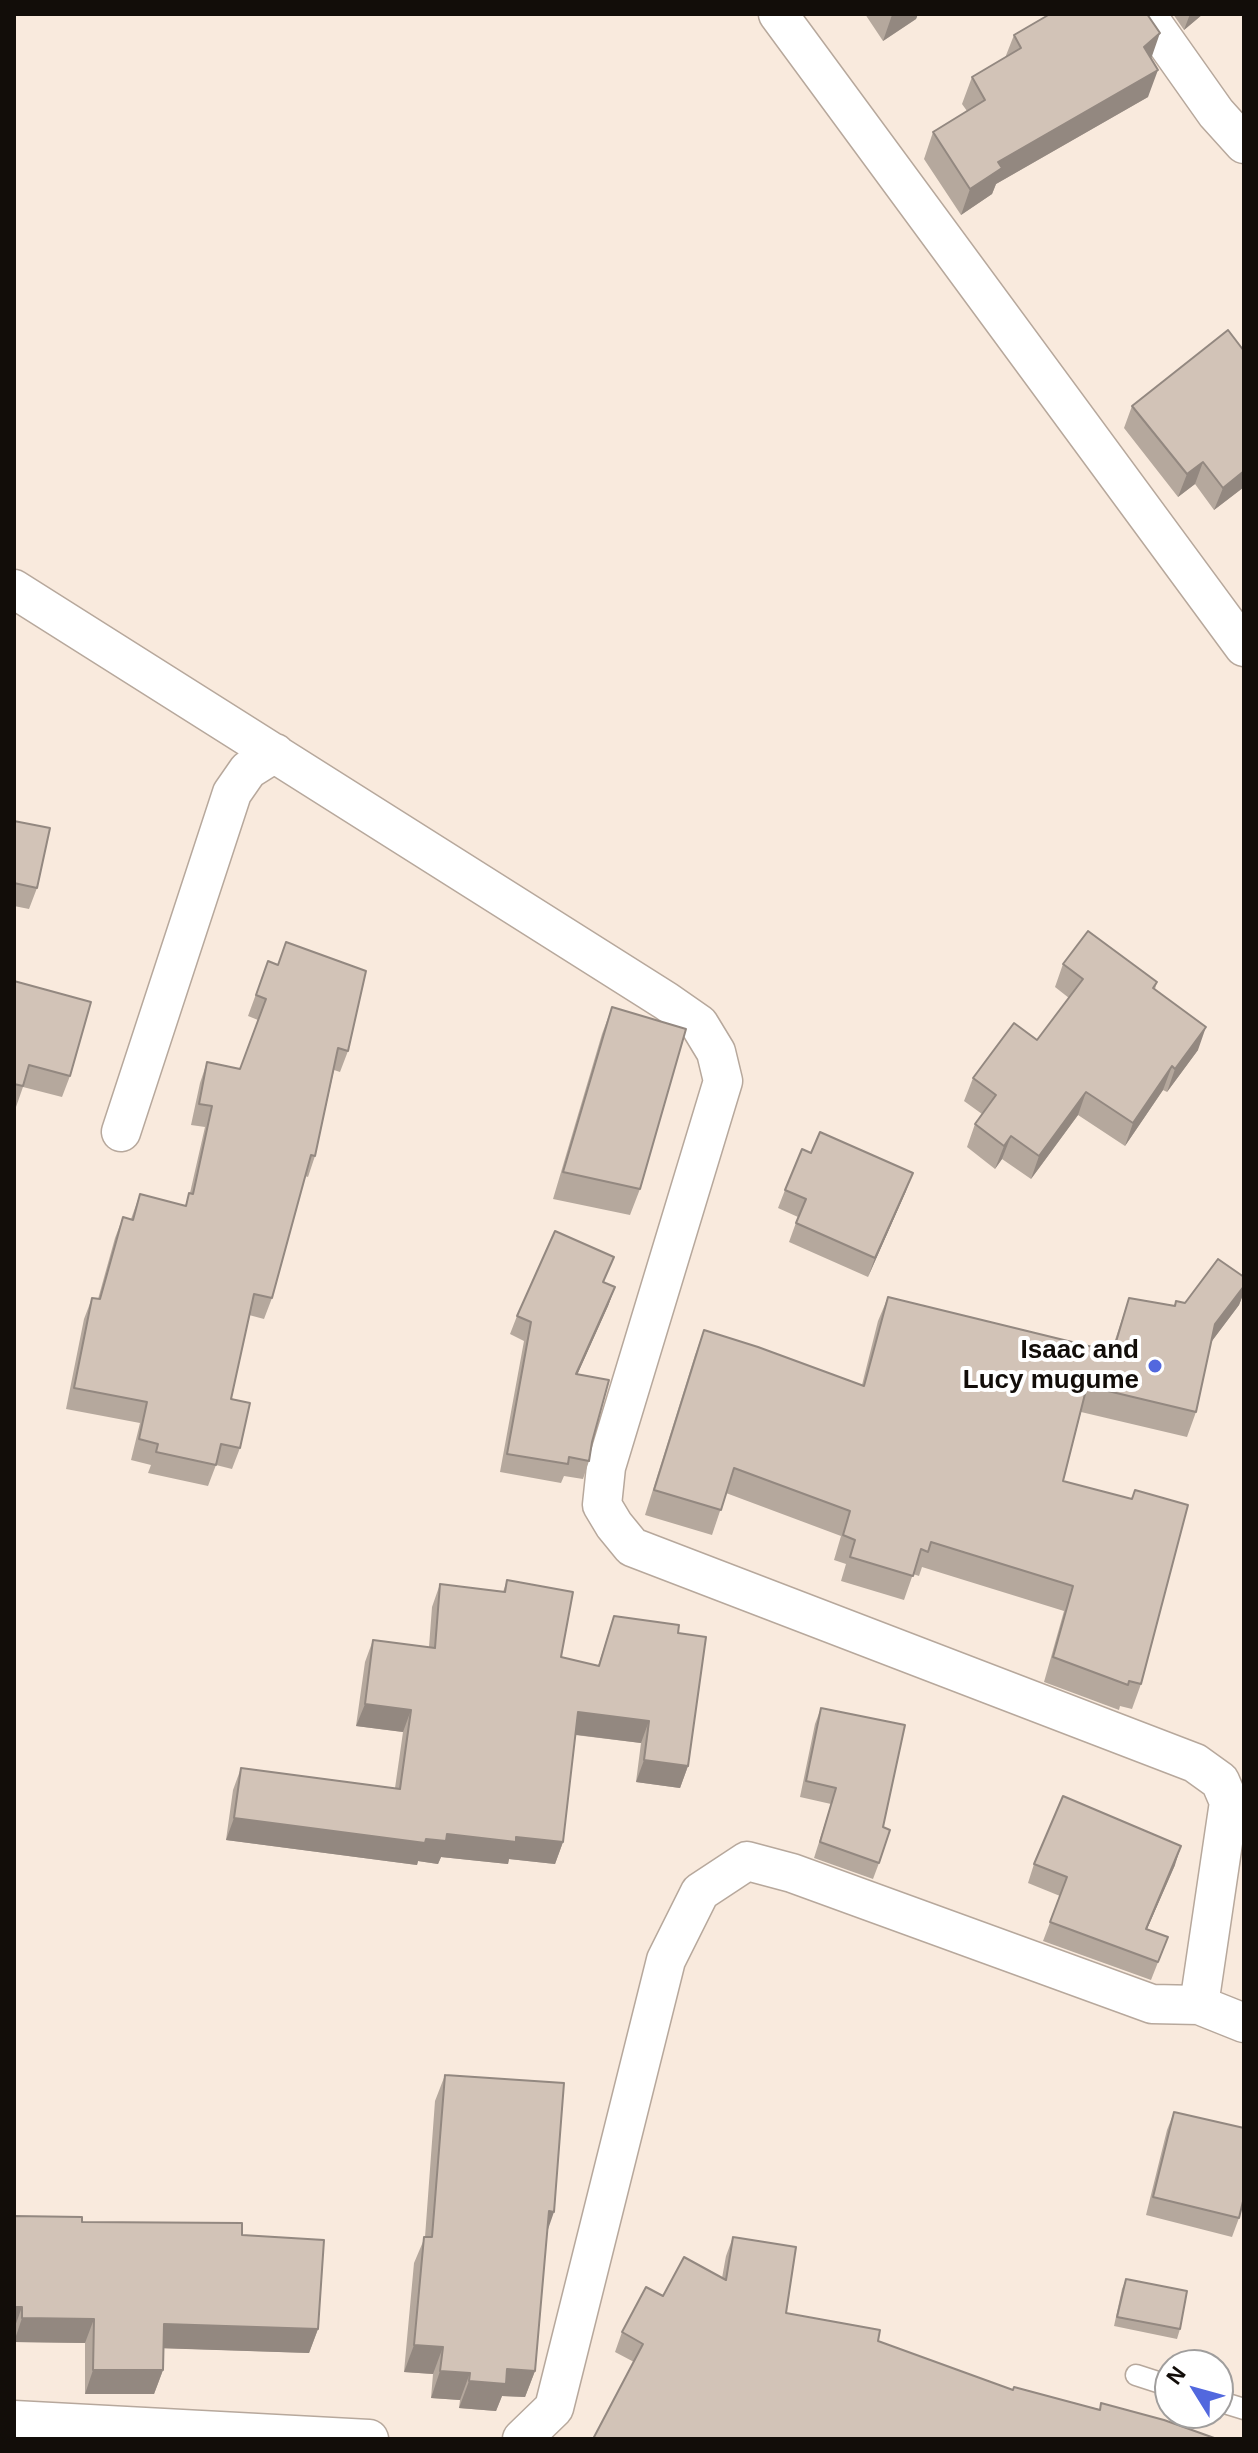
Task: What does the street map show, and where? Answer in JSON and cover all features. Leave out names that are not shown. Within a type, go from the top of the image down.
[{"type":"street","points":[[778,14],[1244,647]]},
{"type":"street","points":[[1146,14],[1216,113],[1244,144]]},
{"type":"street","points":[[14,589],[699,1024],[716,1052],[723,1081],[606,1467],[602,1505],[632,1547],[1195,1763],[1220,1781],[1229,1802],[1199,2005]]},
{"type":"street","points":[[121,1132],[232,793],[248,770],[275,753]]},
{"type":"street","points":[[522,2439],[554,2408],[666,1960],[700,1892],[747,1861],[792,1873],[1152,2004],[1199,2005],[1244,2023]]},
{"type":"street","points":[[14,2420],[369,2439]]},
{"type":"lane","points":[[1136,2375],[1154,2381]]},
{"type":"building","points":[[1050,14],[1147,14],[1160,33],[1144,47],[1158,70],[998,162],[1002,168],[970,189],[933,132],[985,100],[972,77],[1021,48],[1014,35]]},
{"type":"building","points":[[1228,330],[1244,351],[1244,471],[1223,488],[1203,462],[1187,474],[1132,406]]},
{"type":"building","points":[[14,821],[50,828],[37,888],[14,883]]},
{"type":"building","points":[[1088,931],[1157,982],[1153,988],[1206,1027],[1175,1069],[1172,1066],[1133,1123],[1086,1092],[1039,1156],[1011,1136],[1004,1146],[975,1124],[996,1095],[973,1078],[1014,1023],[1037,1040],[1083,979],[1063,964]]},
{"type":"building","points":[[286,942],[366,971],[348,1051],[338,1048],[315,1156],[311,1155],[272,1298],[254,1294],[231,1399],[250,1403],[240,1448],[221,1444],[216,1465],[156,1452],[158,1444],[139,1439],[147,1402],[74,1388],[92,1298],[100,1299],[123,1217],[133,1220],[140,1194],[186,1206],[189,1193],[193,1194],[212,1106],[199,1104],[207,1062],[240,1069],[266,999],[256,995],[268,961],[278,965]]},
{"type":"building","points":[[14,981],[91,1002],[70,1076],[29,1065],[23,1086],[14,1084]]},
{"type":"building","points":[[612,1007],[686,1029],[640,1189],[563,1172]]},
{"type":"building","points":[[820,1132],[913,1173],[875,1258],[796,1223],[806,1199],[785,1190],[802,1149],[811,1153]]},
{"type":"building","points":[[555,1231],[614,1257],[603,1282],[615,1287],[576,1374],[609,1380],[589,1461],[569,1457],[568,1464],[507,1454],[531,1322],[517,1316]]},
{"type":"building","points":[[1218,1259],[1244,1277],[1244,1286],[1215,1324],[1196,1412],[1087,1386],[1063,1481],[1132,1499],[1135,1490],[1188,1505],[1141,1684],[1129,1681],[1128,1685],[1053,1657],[1073,1586],[931,1542],[928,1552],[921,1549],[913,1576],[850,1557],[855,1540],[843,1535],[850,1511],[734,1468],[721,1510],[654,1490],[704,1330],[864,1386],[888,1297],[1113,1352],[1129,1298],[1175,1306],[1176,1301],[1185,1303]]},
{"type":"building","points":[[507,1580],[573,1592],[561,1657],[599,1666],[614,1616],[679,1625],[678,1633],[706,1637],[688,1766],[644,1760],[649,1721],[578,1712],[563,1842],[516,1837],[516,1842],[447,1834],[446,1841],[426,1839],[425,1843],[234,1818],[241,1768],[400,1789],[411,1710],[365,1704],[373,1640],[435,1648],[440,1584],[505,1592]]},
{"type":"building","points":[[821,1708],[905,1725],[883,1827],[890,1830],[879,1863],[820,1842],[836,1788],[806,1781]]},
{"type":"building","points":[[1063,1796],[1181,1846],[1146,1929],[1168,1937],[1158,1962],[1050,1922],[1067,1877],[1034,1864]]},
{"type":"building","points":[[445,2075],[564,2083],[554,2212],[549,2211],[535,2371],[507,2369],[506,2384],[469,2381],[470,2373],[440,2371],[443,2347],[414,2345],[424,2237],[432,2237]]},
{"type":"building","points":[[1174,2112],[1244,2128],[1244,2197],[1239,2218],[1153,2197]]},
{"type":"building","points":[[14,2216],[82,2217],[82,2222],[242,2223],[242,2235],[324,2240],[318,2329],[164,2324],[163,2370],[93,2370],[94,2319],[22,2318],[22,2307],[14,2307]]},
{"type":"building","points":[[733,2237],[796,2247],[786,2313],[880,2330],[878,2341],[1013,2390],[1014,2387],[1100,2410],[1101,2403],[1154,2417],[1154,2429],[1189,2429],[1217,2439],[593,2439],[643,2344],[622,2332],[646,2287],[663,2296],[684,2257],[726,2280]]},
{"type":"building","points":[[1126,2279],[1187,2291],[1180,2329],[1117,2317]]},
{"type":"place","name":"Isaac and Lucy mugume","points":[[1155,1366]]}]
